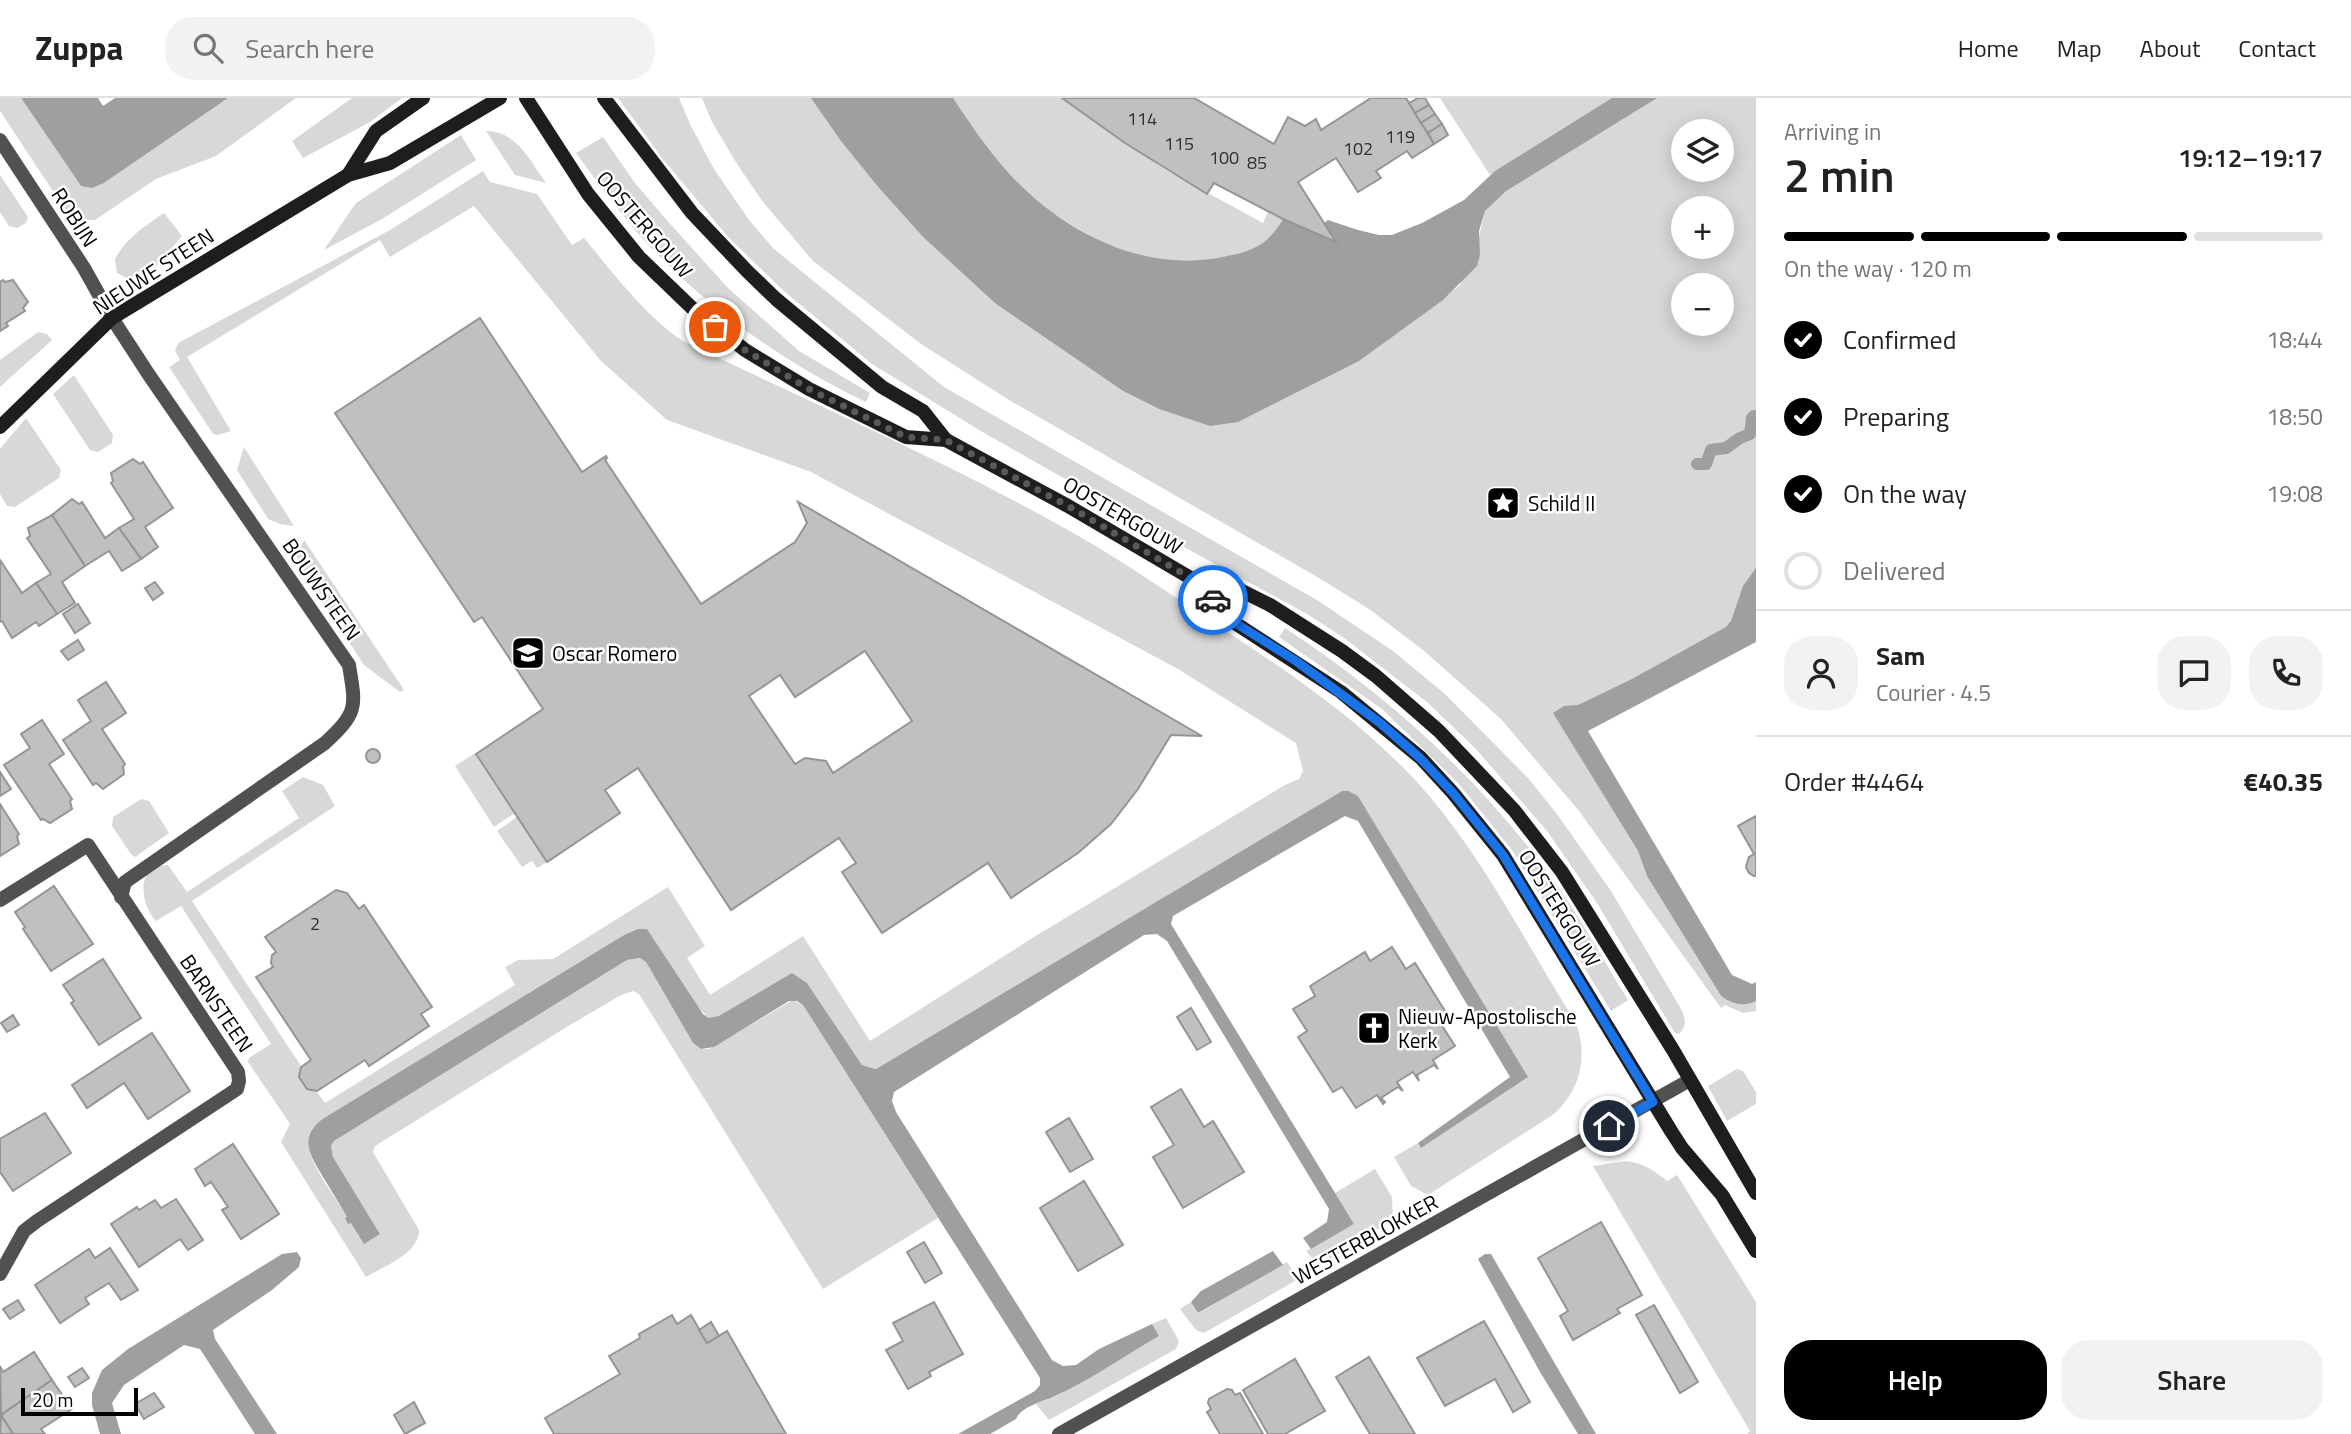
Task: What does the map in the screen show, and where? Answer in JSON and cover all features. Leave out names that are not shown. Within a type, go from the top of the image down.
[{"type":"main road","name":"NIEUWE STEEN","points":[[348,175],[376,131],[423,98]]},
{"type":"main road","name":"NIEUWE STEEN","points":[[0,428],[112,318],[348,175],[390,163],[500,98]]},
{"type":"main road","name":"OOSTERGOUW","points":[[526,98],[564,159],[613,226],[656,274],[715,327],[745,350],[809,389],[887,428],[906,437],[946,440]]},
{"type":"main road","name":"OOSTERGOUW","points":[[604,98],[692,213],[747,271],[776,299],[881,387],[923,411],[946,440],[1058,500],[1206,587],[1238,589],[1303,625],[1376,676],[1464,755],[1514,810],[1562,872],[1756,1192]]},
{"type":"main road","name":"OOSTERGOUW","points":[[1206,587],[1221,614],[1341,692],[1420,758],[1453,793],[1503,855],[1682,1148],[1722,1195],[1756,1251]]},
{"type":"street","name":"ROBIJN","points":[[0,140],[84,268],[112,318]]},
{"type":"street","name":"BOUWSTEEN","points":[[112,318],[349,665],[354,699],[348,721],[325,743],[125,882],[121,897]]},
{"type":"street","name":"BARNSTEEN","points":[[0,900],[88,845],[238,1072],[239,1081],[237,1089],[24,1231],[0,1273]]},
{"type":"street","name":"WESTERBLOKKER","points":[[1059,1434],[1690,1080]]},
{"type":"shaded area","points":[[0,98],[21,98],[81,186],[104,183],[228,98],[296,98],[216,156],[156,179],[95,220],[76,226],[0,111]]},
{"type":"shaded area","points":[[21,98],[98,98],[103,106],[115,98],[228,98],[104,183],[92,188],[81,186]]},
{"type":"shaded area","points":[[352,98],[402,98],[370,122],[303,158],[292,141]]},
{"type":"shaded area","points":[[618,98],[679,98],[714,169],[749,220],[774,249],[944,387],[1317,600],[1393,651],[1445,694],[1528,778],[1557,814],[1611,891],[1682,1011],[1685,1024],[1682,1031],[1675,1033],[1597,903],[1547,831],[1475,748],[1428,703],[1344,638],[1307,614],[979,430],[872,364],[785,292],[729,238],[662,158]]},
{"type":"shaded area","points":[[702,98],[812,98],[879,188],[923,237],[996,304],[1123,391],[1159,409],[1210,426],[1359,361],[1459,286],[1478,241],[1494,172],[1490,175],[1440,98],[1756,98],[1756,637],[1570,740],[1638,851],[1647,876],[1721,996],[1738,1003],[1756,1001],[1756,1011],[1743,1013],[1725,1005],[1721,1008],[1579,811],[1501,719],[1423,650],[1369,609],[1319,578],[1009,400],[921,344],[813,261],[763,202],[712,122]]},
{"type":"shaded area","points":[[811,98],[953,98],[1000,163],[1051,211],[1102,242],[1129,252],[1187,260],[1217,258],[1247,251],[1263,243],[1283,219],[1335,242],[1324,223],[1328,220],[1379,235],[1392,235],[1422,223],[1464,200],[1495,171],[1612,98],[1657,98],[1506,191],[1485,211],[1479,231],[1480,255],[1477,266],[1443,300],[1359,361],[1238,422],[1210,426],[1159,409],[1123,391],[996,304],[923,237],[841,141]]},
{"type":"shaded area","points":[[953,98],[1061,98],[1166,170],[1263,223],[1268,212],[1283,219],[1270,237],[1256,248],[1228,256],[1187,260],[1130,252],[1076,228],[1028,192],[993,154]]},
{"type":"shaded area","points":[[486,131],[497,132],[514,142],[546,183],[515,175]]},
{"type":"shaded area","points":[[461,135],[476,160],[382,219],[324,250],[356,203]]},
{"type":"shaded area","points":[[603,137],[635,183],[727,287],[799,351],[870,393],[866,402],[802,368],[742,328],[660,257],[627,221],[576,153]]},
{"type":"shaded area","points":[[483,171],[490,182],[537,194],[572,245],[584,238],[642,306],[683,341],[934,460],[1082,538],[1281,668],[1374,740],[1417,782],[1462,839],[1502,899],[1576,1023],[1581,1048],[1580,1072],[1571,1094],[1563,1104],[1554,1114],[1428,1195],[1411,1186],[1394,1157],[1418,1143],[1421,1147],[1427,1144],[1527,1077],[1358,796],[1342,791],[876,1069],[862,1065],[807,983],[709,1018],[624,935],[324,1118],[313,1127],[308,1139],[308,1147],[316,1168],[347,1217],[348,1223],[351,1222],[364,1243],[380,1234],[333,1157],[331,1146],[334,1141],[627,960],[640,958],[646,962],[693,1043],[701,1049],[709,1049],[793,1000],[803,1005],[938,1218],[823,1289],[639,994],[633,991],[621,995],[570,1025],[375,1146],[373,1152],[419,1230],[407,1253],[366,1277],[281,1142],[290,1124],[248,1062],[249,1058],[271,1044],[181,906],[156,921],[146,905],[144,895],[146,878],[150,871],[158,866],[168,865],[187,892],[299,818],[282,791],[303,777],[323,785],[335,806],[192,901],[301,1066],[299,1077],[306,1089],[317,1092],[325,1103],[515,985],[505,967],[518,960],[553,959],[668,887],[705,946],[687,958],[710,995],[803,936],[870,1041],[1034,937],[1299,779],[1303,771],[1296,743],[1178,669],[811,472],[667,420],[601,361],[474,206],[390,257],[380,240],[187,357],[231,431],[213,434],[169,367],[180,360],[175,351],[178,343],[390,230]]},
{"type":"shaded area","points":[[0,175],[28,217],[26,223],[17,228],[9,226],[0,212]]},
{"type":"shaded area","points":[[164,213],[182,236],[148,276],[134,285],[132,281],[117,273],[115,259],[130,239]]},
{"type":"shaded area","points":[[38,332],[47,334],[52,340],[0,387],[0,360]]},
{"type":"shaded area","points":[[74,375],[113,435],[112,443],[98,452],[90,450],[53,394]]},
{"type":"shaded area","points":[[26,418],[61,470],[59,478],[15,507],[7,506],[0,494],[0,449]]},
{"type":"shaded area","points":[[244,447],[294,526],[268,519],[237,470]]},
{"type":"shaded area","points":[[304,540],[404,690],[400,692],[364,665],[298,565],[297,557]]},
{"type":"shaded area","points":[[1756,568],[1756,642],[1588,731],[1732,975],[1752,984],[1756,982],[1756,1001],[1742,1004],[1733,1003],[1721,996],[1647,876],[1638,851],[1553,713],[1564,706],[1578,705],[1630,680],[1726,627],[1731,621],[1743,586]]},
{"type":"shaded area","points":[[1285,628],[1394,709],[1460,770],[1491,803],[1560,889],[1628,1000],[1611,1011],[1512,850],[1458,783],[1382,709],[1279,637]]},
{"type":"shaded area","points":[[475,753],[515,813],[494,827],[455,766]]},
{"type":"shaded area","points":[[1342,791],[1358,796],[1528,1077],[1421,1148],[1418,1143],[1510,1077],[1358,821],[1345,816],[1173,916],[1171,924],[1354,1224],[1311,1249],[1303,1238],[1327,1222],[1329,1209],[1167,941],[1157,934],[1144,935],[894,1092],[892,1101],[896,1112],[1052,1360],[1063,1366],[1076,1365],[1099,1349],[1152,1324],[1159,1336],[1080,1384],[1027,1408],[1016,1419],[990,1434],[958,1434],[1035,1391],[1040,1385],[1040,1378],[803,1005],[797,1001],[789,1001],[714,1047],[701,1049],[693,1043],[646,962],[640,958],[627,960],[334,1141],[331,1146],[333,1157],[380,1234],[364,1244],[351,1223],[348,1224],[345,1218],[347,1217],[310,1154],[308,1139],[316,1125],[324,1118],[638,929],[647,929],[703,1014],[709,1018],[719,1016],[792,973],[807,983],[862,1065],[876,1069]]},
{"type":"shaded area","points":[[141,799],[149,801],[169,833],[135,857],[112,826],[113,817]]},
{"type":"shaded area","points":[[517,817],[547,862],[537,868],[532,861],[522,867],[497,831]]},
{"type":"shaded area","points":[[1737,1069],[1743,1071],[1756,1092],[1756,1104],[1727,1121],[1708,1086]]},
{"type":"shaded area","points":[[1627,1161],[1648,1168],[1667,1181],[1677,1175],[1756,1302],[1756,1434],[1747,1434],[1750,1431],[1593,1166]]},
{"type":"shaded area","points":[[1375,1169],[1392,1197],[1393,1220],[1319,1266],[1306,1251],[1354,1224],[1335,1193]]},
{"type":"shaded area","points":[[1273,1251],[1283,1265],[1198,1313],[1191,1302],[1201,1291]]},
{"type":"shaded area","points":[[297,1252],[301,1258],[299,1267],[272,1290],[213,1330],[215,1339],[277,1434],[255,1434],[200,1349],[184,1345],[124,1385],[112,1403],[121,1434],[100,1434],[92,1405],[92,1393],[102,1370],[128,1349],[282,1254]]},
{"type":"shaded area","points":[[1485,1254],[1491,1254],[1596,1434],[1578,1434],[1540,1372],[1478,1259]]},
{"type":"shaded area","points":[[1287,1262],[1295,1274],[1295,1281],[1204,1333],[1196,1330],[1180,1309],[1191,1302],[1199,1313]]},
{"type":"shaded area","points":[[1166,1318],[1179,1341],[1176,1349],[1049,1420],[1036,1404],[1056,1396],[1159,1336],[1152,1324]]},
{"type":"building","points":[[1062,98],[1194,98],[1274,144],[1288,117],[1305,126],[1316,119],[1321,130],[1371,98],[1406,98],[1434,144],[1412,158],[1407,151],[1376,171],[1381,178],[1358,192],[1336,158],[1298,182],[1336,242],[1283,219],[1214,183],[1207,194],[1125,143]]},
{"type":"building","points":[[1425,98],[1429,105],[1415,113],[1409,103]]},
{"type":"building","points":[[1429,105],[1435,114],[1421,123],[1415,113]]},
{"type":"building","points":[[1435,114],[1442,124],[1428,133],[1421,123]]},
{"type":"building","points":[[1442,124],[1448,135],[1434,144],[1428,133]]},
{"type":"building","points":[[13,280],[28,302],[23,308],[25,311],[6,323],[8,326],[0,331],[0,282]]},
{"type":"building","points":[[480,318],[582,472],[606,456],[605,460],[701,604],[795,542],[807,523],[798,502],[1202,736],[1171,735],[1138,789],[1111,824],[1078,853],[1011,898],[988,863],[882,933],[842,872],[856,863],[839,838],[731,910],[638,768],[605,790],[620,813],[547,862],[476,754],[543,709],[482,617],[474,622],[335,413]],"holes":[[[865,651],[912,721],[833,773],[826,761],[805,758],[795,764],[749,696],[780,675],[795,697]]]},
{"type":"building","points":[[133,459],[140,464],[143,462],[173,508],[145,527],[158,547],[141,559],[119,528],[134,519],[111,483],[111,473]]},
{"type":"building","points":[[72,499],[79,504],[82,502],[105,538],[119,528],[141,559],[122,571],[109,551],[85,566],[52,515]]},
{"type":"building","points":[[52,515],[85,566],[62,582],[75,603],[57,614],[36,583],[51,574],[27,538],[30,536],[28,528]]},
{"type":"building","points":[[0,560],[22,593],[36,583],[57,614],[39,626],[36,622],[12,638],[2,621],[0,622]]},
{"type":"building","points":[[155,582],[163,593],[153,600],[145,588]]},
{"type":"building","points":[[78,604],[90,623],[75,633],[63,614]]},
{"type":"building","points":[[78,640],[84,650],[68,660],[61,651]]},
{"type":"building","points":[[106,682],[126,713],[102,729],[125,764],[124,774],[103,789],[96,783],[93,785],[63,740],[91,721],[78,700]]},
{"type":"building","points":[[42,720],[64,754],[49,764],[72,799],[72,809],[50,823],[41,820],[4,765],[30,748],[21,734]]},
{"type":"building","points":[[373,749],[378,751],[378,761],[373,763],[368,761],[366,756],[368,751]]},
{"type":"building","points":[[0,772],[11,789],[0,796]]},
{"type":"building","points":[[0,804],[19,834],[19,844],[0,856]]},
{"type":"building","points":[[1756,816],[1754,876],[1746,867],[1749,857],[1754,854],[1738,826]]},
{"type":"building","points":[[54,886],[93,944],[51,971],[15,912]]},
{"type":"building","points":[[336,890],[347,893],[359,909],[364,905],[432,1007],[421,1014],[429,1026],[369,1066],[365,1060],[317,1091],[307,1089],[299,1077],[301,1067],[311,1060],[256,977],[273,967],[272,955],[276,952],[265,937]]},
{"type":"building","name":"Nieuw-Apostolische Kerk","points":[[1392,947],[1406,969],[1415,963],[1450,1019],[1441,1024],[1455,1046],[1433,1060],[1438,1069],[1434,1065],[1417,1075],[1419,1081],[1413,1072],[1397,1082],[1403,1091],[1398,1087],[1381,1098],[1385,1102],[1383,1104],[1377,1095],[1356,1108],[1342,1087],[1333,1092],[1298,1037],[1307,1031],[1293,1009],[1315,996],[1310,986],[1365,952],[1370,961]]},
{"type":"building","points":[[103,959],[141,1018],[99,1045],[71,1003],[74,1001],[63,985]]},
{"type":"building","points":[[1191,1008],[1211,1042],[1197,1050],[1177,1017]]},
{"type":"building","points":[[13,1015],[19,1025],[7,1032],[1,1023]]},
{"type":"building","points":[[152,1033],[190,1091],[148,1119],[124,1083],[87,1108],[72,1085]]},
{"type":"building","points":[[1181,1089],[1204,1127],[1213,1121],[1244,1172],[1183,1208],[1153,1157],[1174,1145],[1151,1107]]},
{"type":"building","points":[[45,1113],[71,1153],[13,1191],[0,1172],[0,1139]]},
{"type":"building","points":[[1069,1118],[1093,1159],[1070,1172],[1046,1132]]},
{"type":"building","points":[[233,1144],[279,1214],[241,1239],[222,1210],[228,1207],[211,1182],[205,1186],[195,1169]]},
{"type":"building","points":[[1084,1181],[1123,1245],[1078,1271],[1040,1208]]},
{"type":"building","points":[[176,1199],[203,1240],[188,1250],[180,1239],[139,1267],[111,1224],[137,1207],[139,1210],[155,1200],[161,1208]]},
{"type":"building","points":[[1601,1222],[1642,1295],[1617,1309],[1620,1313],[1573,1340],[1560,1316],[1568,1311],[1538,1258]]},
{"type":"building","points":[[924,1242],[942,1273],[925,1283],[907,1252]]},
{"type":"building","points":[[110,1248],[138,1290],[121,1300],[109,1283],[85,1298],[89,1304],[60,1323],[35,1285],[89,1249],[95,1258]]},
{"type":"building","points":[[18,1300],[24,1310],[10,1319],[3,1309]]},
{"type":"building","points":[[934,1302],[963,1354],[929,1372],[931,1376],[908,1389],[886,1350],[903,1341],[893,1323]]},
{"type":"building","points":[[1654,1305],[1698,1382],[1680,1393],[1636,1315]]},
{"type":"building","points":[[672,1315],[677,1324],[691,1315],[707,1343],[727,1331],[786,1434],[554,1434],[545,1418],[620,1374],[609,1356]]},
{"type":"building","points":[[1484,1321],[1530,1402],[1513,1412],[1495,1379],[1445,1406],[1417,1358]]},
{"type":"building","points":[[711,1322],[719,1336],[707,1343],[699,1330]]},
{"type":"building","points":[[34,1352],[52,1380],[1,1415],[0,1366],[3,1372]]},
{"type":"building","points":[[1369,1357],[1415,1434],[1370,1434],[1336,1377]]},
{"type":"building","points":[[1295,1359],[1325,1411],[1285,1434],[1268,1434],[1243,1390]]},
{"type":"building","points":[[82,1368],[89,1378],[75,1387],[68,1377]]},
{"type":"building","points":[[52,1380],[72,1409],[41,1429],[45,1434],[13,1434],[1,1415]]},
{"type":"building","points":[[1227,1389],[1232,1390],[1235,1395],[1240,1393],[1263,1434],[1220,1434],[1207,1412],[1211,1409],[1208,1403],[1209,1399]]},
{"type":"building","points":[[154,1393],[164,1407],[144,1419],[135,1404]]},
{"type":"building","points":[[414,1402],[425,1423],[405,1434],[394,1415]]},
{"type":"building","points":[[1,1415],[13,1434],[0,1434]]},
{"type":"waterway","points":[[1697,464],[1706,464],[1711,450],[1726,448],[1750,434],[1754,416]]},
{"type":"way so far","points":[[715,327],[745,350],[844,407],[906,437],[946,440],[1005,471],[1206,587],[1213,600]]},
{"type":"place","name":"Schild II","points":[[1503,503]]},
{"type":"place","name":"Oscar Romero","points":[[528,653]]},
{"type":"place","name":"Nieuw-Apostolische Kerk","points":[[1374,1028]]},
{"type":"route","points":[[1213,600],[1221,614],[1341,692],[1420,758],[1453,793],[1503,855],[1653,1102],[1609,1126]]}]
